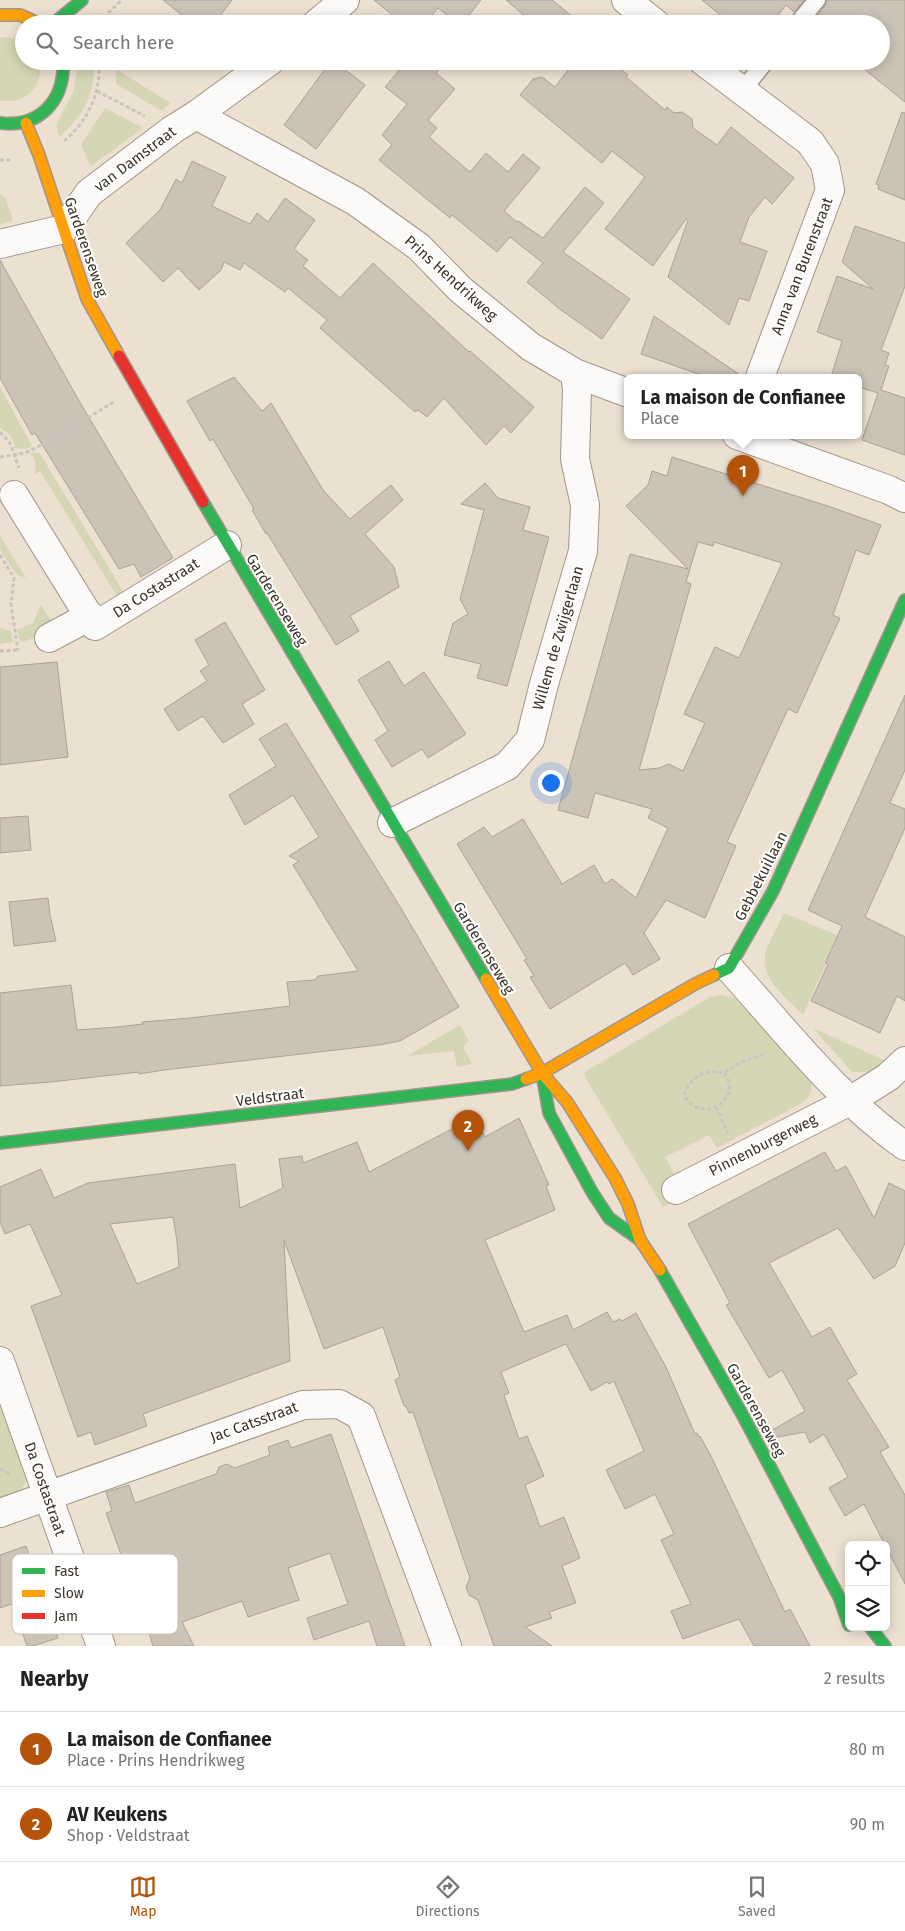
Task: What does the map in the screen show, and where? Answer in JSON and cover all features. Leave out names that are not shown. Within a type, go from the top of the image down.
[{"type":"main road","points":[[64,15],[82,0]]},
{"type":"main road","points":[[0,15],[15,15]]},
{"type":"main road","points":[[0,124],[26,122],[46,111],[60,92],[65,70]]},
{"type":"main road","name":"Garderenseweg","points":[[26,122],[40,155],[87,299],[227,545],[542,1074],[567,1102],[615,1178],[628,1204],[640,1240],[664,1276],[742,1414],[839,1597],[845,1612]]},
{"type":"main road","name":"Gebbekuillaan","points":[[730,968],[773,891],[905,600]]},
{"type":"main road","points":[[542,1074],[695,984],[730,968]]},
{"type":"main road","name":"Garderenseweg","points":[[542,1074],[549,1113],[592,1192],[609,1218],[640,1240]]},
{"type":"main road","name":"Veldstraat","points":[[0,1143],[512,1084],[542,1074]]},
{"type":"main road","name":"Garderenseweg","points":[[839,1597],[845,1603]]},
{"type":"main road","points":[[873,1631],[885,1646]]},
{"type":"street","points":[[327,15],[345,0]]},
{"type":"street","points":[[626,0],[645,15]]},
{"type":"street","name":"van Damstraat","points":[[64,229],[90,193],[172,130],[258,70]]},
{"type":"street","name":"Anna van Burenstraat","points":[[714,70],[810,142],[825,164],[830,190],[761,374]]},
{"type":"street","name":"Prins Hendrikweg","points":[[196,115],[354,201],[419,248],[461,290],[530,348],[575,373],[624,392]]},
{"type":"street","points":[[0,244],[64,229]]},
{"type":"street","name":"Willem de Zwijgerlaan","points":[[392,823],[507,766],[530,740],[544,684],[583,550],[585,505],[575,459],[577,390],[575,373]]},
{"type":"street","points":[[749,439],[890,490],[905,498]]},
{"type":"street","name":"Da Costastraat","points":[[15,483],[95,626],[227,545]]},
{"type":"street","name":"Da Costastraat","points":[[50,638],[90,616]]},
{"type":"street","points":[[730,968],[850,1101],[879,1128],[905,1146]]},
{"type":"street","name":"Pinnenburgerweg","points":[[676,1190],[850,1101],[888,1077],[905,1061]]},
{"type":"street","name":"Da Costastraat","points":[[0,1361],[67,1554]]},
{"type":"street","name":"Jac Catsstraat","points":[[0,1513],[303,1405],[339,1404],[361,1416],[447,1646]]},
{"type":"street","name":"Da Costastraat","points":[[96,1634],[100,1646]]},
{"type":"lane","points":[[804,15],[817,0]]},
{"type":"lane","points":[[741,92],[759,70]]},
{"type":"path","points":[[97,91],[172,130]]},
{"type":"path","points":[[0,457],[25,453],[58,437],[137,386]]},
{"type":"path","points":[[0,432],[10,443],[20,467],[15,483]]},
{"type":"path","points":[[0,555],[14,578],[12,604],[18,650]]},
{"type":"path","points":[[724,1072],[730,1080],[730,1087],[728,1095],[722,1102],[708,1110],[700,1110],[688,1102],[684,1095],[692,1079],[715,1070],[724,1072],[740,1062],[760,1056],[773,1044],[782,1027]]},
{"type":"green space","points":[[0,38],[15,38],[15,70],[40,70],[36,86],[25,97],[17,100],[0,100]]},
{"type":"green space","points":[[77,70],[94,70],[93,83],[86,103],[75,121],[60,136],[57,132],[57,123],[73,92]]},
{"type":"green space","points":[[116,70],[118,70],[170,103],[162,111],[116,84]]},
{"type":"green space","points":[[105,108],[143,128],[91,166],[81,145]]},
{"type":"green space","points":[[0,193],[6,199],[13,221],[0,224]]},
{"type":"green space","points":[[0,387],[32,446],[26,449],[14,448],[10,436],[0,428]]},
{"type":"green space","points":[[39,452],[124,593],[117,596],[40,471],[35,474],[35,463],[30,453]]},
{"type":"green space","points":[[0,536],[26,578],[17,575],[0,550]]},
{"type":"green space","points":[[41,605],[52,622],[34,638],[20,642],[17,630],[33,623]]},
{"type":"green space","points":[[0,628],[11,631],[13,642],[0,644]]},
{"type":"green space","points":[[784,913],[837,935],[803,1015],[781,993],[769,977],[766,968],[767,948]]},
{"type":"green space","points":[[722,995],[735,998],[747,1006],[810,1079],[811,1092],[802,1103],[717,1148],[709,1135],[665,1157],[676,1176],[664,1182],[675,1201],[663,1207],[585,1077],[585,1072],[710,997]]},
{"type":"green space","points":[[460,1025],[469,1041],[463,1047],[472,1064],[457,1067],[454,1051],[407,1056]]},
{"type":"green space","points":[[813,1028],[884,1060],[887,1064],[874,1072],[852,1072]]},
{"type":"green space","points":[[0,1387],[28,1480],[16,1492],[0,1499]]},
{"type":"building","points":[[163,0],[232,0],[221,15],[182,15]]},
{"type":"building","points":[[374,0],[481,0],[469,15],[447,15],[438,8],[432,15],[392,15]]},
{"type":"building","points":[[506,0],[552,0],[571,15],[524,15]]},
{"type":"building","points":[[702,0],[804,0],[794,12],[786,5],[778,15],[720,15]]},
{"type":"building","points":[[827,0],[905,0],[905,102],[865,70],[890,70],[890,15],[818,15],[825,6]]},
{"type":"building","points":[[324,70],[346,70],[365,85],[316,149],[284,125]]},
{"type":"building","points":[[399,70],[439,70],[436,73],[455,89],[428,120],[437,128],[429,137],[470,172],[486,153],[508,172],[523,154],[540,168],[504,211],[517,222],[543,238],[585,187],[604,203],[563,252],[630,299],[602,339],[561,310],[527,282],[543,263],[510,237],[497,252],[452,215],[450,218],[379,160],[392,145],[382,135],[407,104],[385,87]]},
{"type":"building","points":[[568,70],[622,70],[628,75],[626,77],[665,110],[667,107],[674,113],[682,112],[692,119],[693,128],[717,145],[731,127],[794,178],[772,204],[765,197],[749,217],[740,242],[767,251],[749,301],[739,298],[729,325],[668,277],[688,220],[686,219],[653,266],[605,229],[645,177],[612,151],[602,163],[520,95],[533,79],[542,77],[555,87]]},
{"type":"building","points":[[902,112],[905,113],[905,200],[878,189],[879,185],[876,184]]},
{"type":"building","points":[[192,161],[226,177],[212,206],[250,224],[257,213],[268,222],[285,198],[315,220],[294,249],[308,260],[303,266],[340,298],[373,263],[469,352],[534,407],[511,433],[504,426],[486,445],[444,398],[427,417],[418,410],[415,412],[320,328],[327,320],[288,288],[285,292],[244,263],[240,270],[224,262],[221,270],[199,290],[178,268],[163,282],[126,243],[160,210],[176,179],[182,183]]},
{"type":"building","points":[[855,226],[905,243],[905,286],[881,350],[889,353],[885,365],[889,366],[881,390],[905,398],[905,455],[862,440],[878,393],[862,388],[862,374],[832,374],[842,341],[817,332],[837,276],[873,289],[842,262]]},
{"type":"building","points":[[0,260],[82,406],[173,558],[141,577],[134,564],[119,569],[35,433],[32,435],[0,378]]},
{"type":"building","points":[[654,316],[739,374],[698,374],[641,354]]},
{"type":"building","points":[[234,377],[262,411],[271,403],[323,490],[350,519],[391,485],[403,500],[365,534],[394,567],[399,587],[350,616],[359,631],[336,645],[266,534],[252,510],[254,509],[213,439],[210,441],[187,401]]},
{"type":"building","points":[[672,457],[831,507],[881,525],[869,555],[856,550],[833,615],[840,618],[797,713],[788,709],[727,842],[736,846],[705,918],[666,900],[644,933],[660,959],[633,975],[625,963],[550,1009],[530,977],[534,976],[524,960],[527,959],[457,844],[484,827],[492,837],[523,819],[562,884],[594,865],[605,884],[612,879],[636,898],[668,828],[648,818],[652,809],[595,793],[588,818],[558,810],[630,554],[688,569],[626,506],[648,485],[652,471],[667,476]],"holes":[[[698,542],[713,546],[714,542],[782,563],[739,658],[715,647],[684,714],[705,723],[683,771],[669,764],[659,768],[639,770],[691,584],[686,582]]]},
{"type":"building","points":[[485,483],[498,498],[530,507],[523,530],[549,537],[507,686],[477,678],[481,664],[444,655],[453,623],[468,614],[460,599],[484,510],[461,504]]},
{"type":"building","points":[[225,622],[265,690],[242,704],[254,724],[223,743],[203,716],[178,731],[164,709],[207,681],[200,671],[209,665],[195,640]]},
{"type":"building","points":[[389,661],[404,686],[424,672],[466,734],[428,758],[422,749],[392,767],[375,740],[388,731],[358,680]]},
{"type":"building","points":[[57,662],[68,757],[0,765],[0,667]]},
{"type":"building","points":[[905,695],[905,770],[890,803],[905,809],[905,828],[865,917],[905,937],[905,1001],[897,996],[880,1033],[811,1001],[828,964],[825,963],[842,926],[808,910]]},
{"type":"building","points":[[286,723],[402,910],[459,1007],[400,1041],[379,1045],[139,1074],[139,1072],[0,1086],[0,993],[71,985],[77,1030],[290,1006],[287,982],[315,980],[318,976],[358,971],[293,865],[299,861],[289,856],[319,837],[293,795],[245,825],[229,795],[276,766],[259,739]]},
{"type":"building","points":[[28,816],[31,850],[0,853],[0,818]]},
{"type":"building","points":[[48,898],[56,941],[14,946],[9,902]]},
{"type":"building","points":[[475,1117],[485,1137],[519,1118],[549,1185],[546,1186],[555,1210],[485,1240],[524,1332],[567,1315],[573,1330],[607,1312],[613,1322],[620,1319],[622,1321],[636,1313],[666,1367],[695,1434],[697,1433],[700,1436],[711,1456],[785,1612],[790,1609],[810,1646],[754,1646],[739,1619],[683,1639],[671,1611],[691,1604],[661,1540],[674,1534],[655,1494],[625,1509],[606,1470],[644,1451],[614,1381],[609,1384],[607,1382],[591,1391],[566,1344],[501,1372],[509,1393],[504,1395],[519,1439],[527,1436],[544,1476],[525,1485],[540,1527],[564,1517],[580,1558],[562,1566],[576,1603],[549,1612],[552,1618],[525,1627],[552,1646],[494,1646],[478,1600],[469,1595],[466,1587],[470,1578],[413,1412],[409,1413],[406,1406],[404,1406],[395,1380],[400,1377],[383,1327],[324,1349],[284,1240],[290,1361],[143,1414],[147,1426],[95,1445],[91,1432],[78,1437],[31,1306],[62,1295],[30,1224],[5,1234],[0,1222],[0,1187],[41,1169],[54,1198],[88,1183],[235,1164],[240,1208],[283,1188],[279,1159],[302,1156],[303,1163],[357,1142],[369,1172]],"holes":[[[173,1217],[179,1267],[137,1284],[110,1224]]]},
{"type":"building","points":[[825,1152],[836,1171],[846,1166],[874,1218],[889,1183],[905,1191],[905,1243],[895,1266],[874,1279],[838,1228],[769,1263],[812,1337],[830,1327],[857,1374],[847,1380],[889,1447],[880,1452],[905,1495],[905,1584],[890,1555],[890,1541],[883,1541],[864,1504],[845,1516],[829,1488],[848,1477],[824,1434],[810,1443],[805,1432],[772,1438],[769,1432],[805,1411],[782,1370],[769,1378],[726,1305],[730,1303],[688,1224]]},
{"type":"building","points":[[331,1434],[405,1646],[377,1646],[369,1621],[314,1640],[307,1618],[348,1604],[330,1553],[288,1568],[299,1600],[248,1617],[242,1601],[182,1622],[194,1646],[153,1646],[150,1634],[178,1634],[178,1554],[121,1554],[106,1513],[112,1511],[106,1492],[129,1485],[135,1503],[216,1474],[219,1467],[227,1464],[235,1468],[270,1455],[268,1447],[288,1440],[291,1448]]},
{"type":"building","points":[[26,1546],[29,1554],[12,1554],[12,1604],[0,1608],[0,1555]]},
{"type":"building","points":[[23,1634],[57,1634],[58,1638],[33,1646],[27,1646]]},
{"type":"traffic: fast","points":[[64,15],[82,0]]},
{"type":"traffic: fast","points":[[0,123],[27,121],[38,116],[47,108],[60,88],[63,70]]},
{"type":"traffic: fast","points":[[203,502],[486,979]]},
{"type":"traffic: fast","points":[[714,975],[729,968],[773,891],[905,600]]},
{"type":"traffic: fast","points":[[542,1073],[549,1113],[592,1192],[609,1218],[640,1240]]},
{"type":"traffic: fast","points":[[0,1143],[512,1084],[526,1079]]},
{"type":"traffic: fast","points":[[660,1270],[742,1414],[839,1597],[845,1614]]},
{"type":"traffic: fast","points":[[873,1631],[885,1646]]},
{"type":"traffic: slow","points":[[0,15],[15,15]]},
{"type":"traffic: slow","points":[[15,15],[20,15]]},
{"type":"traffic: slow","points":[[26,123],[39,155],[87,299],[119,356]]},
{"type":"traffic: slow","points":[[526,1079],[542,1073],[695,984],[714,975]]},
{"type":"traffic: slow","points":[[486,979],[542,1073],[567,1102],[615,1178],[628,1204],[640,1240],[660,1270]]},
{"type":"traffic: jam","points":[[119,356],[203,502]]},
{"type":"place","name":"La maison de Confianee","points":[[743,496]]},
{"type":"place","name":"AV Keukens","points":[[468,1151]]}]
